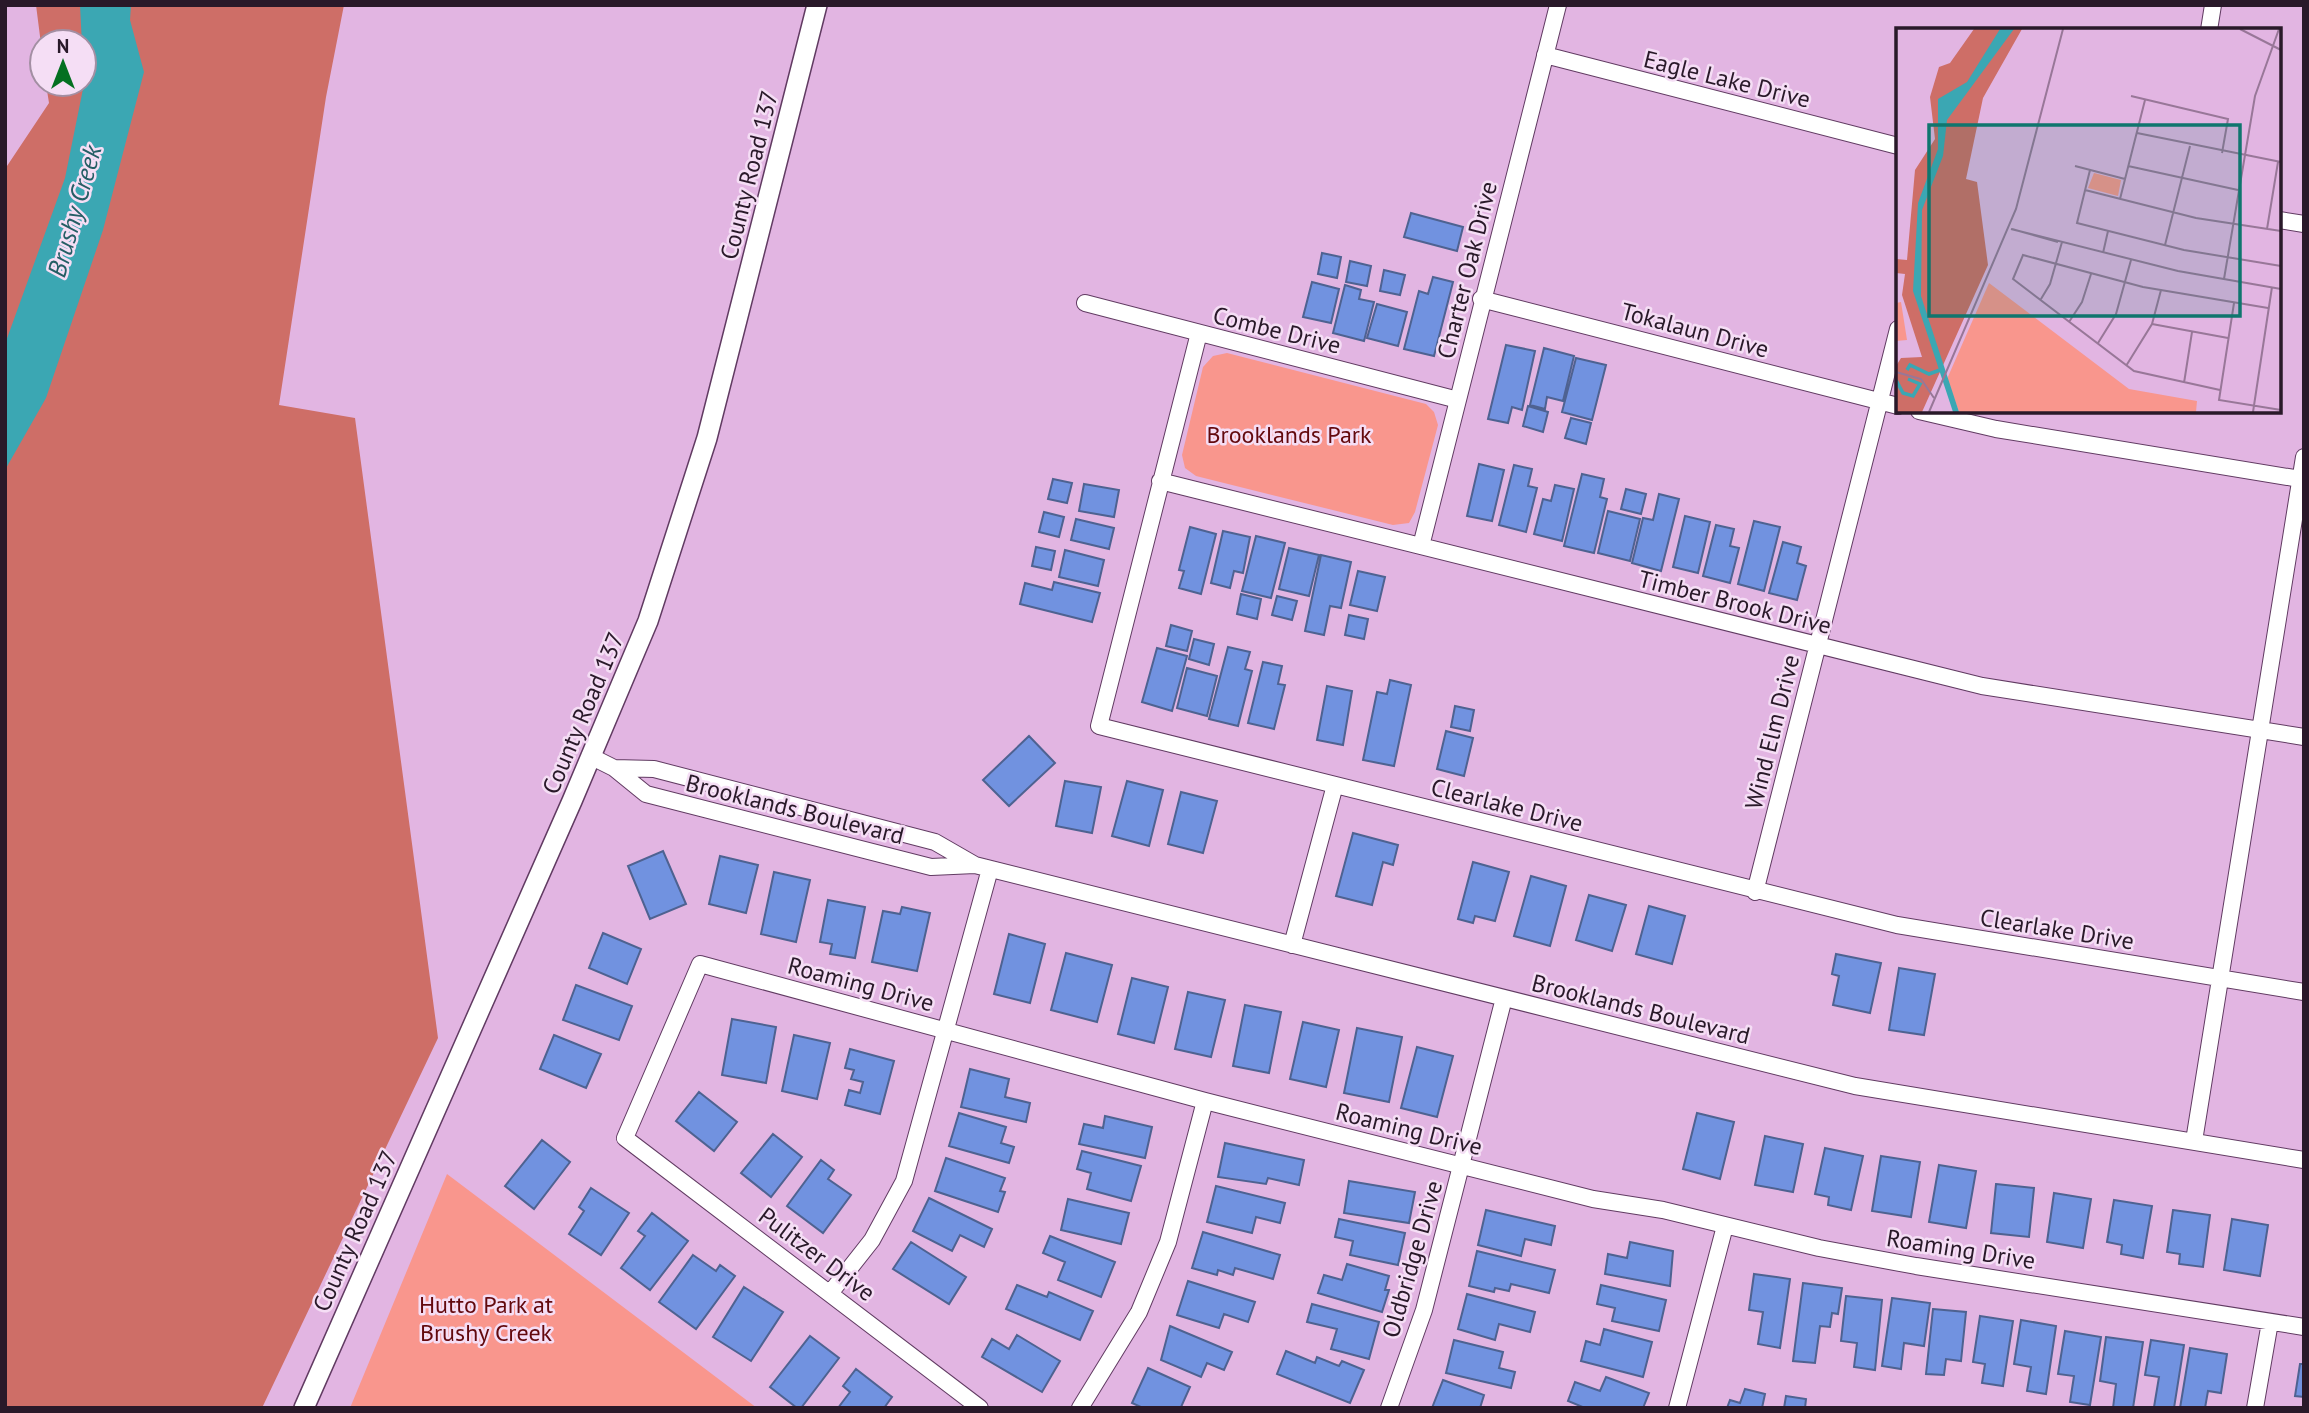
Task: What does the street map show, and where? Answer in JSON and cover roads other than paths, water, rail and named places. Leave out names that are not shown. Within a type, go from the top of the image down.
[{"type":"street","name":"County Road 137","points":[[304,1408],[648,621],[708,438],[817,5]]},
{"type":"street","name":"Charter Oak Drive","points":[[1421,546],[1481,299],[1558,5]]},
{"type":"street","points":[[2209,28],[2213,5]]},
{"type":"street","name":"Eagle Lake Drive","points":[[1545,55],[1896,145]]},
{"type":"street","points":[[2281,220],[2304,225]]},
{"type":"street","name":"Tokalaun Drive","points":[[1481,299],[1896,406]]},
{"type":"street","name":"Combe Drive","points":[[1085,303],[1458,400]]},
{"type":"street","name":"Clearlake Drive","points":[[1199,333],[1099,726],[1755,892],[1897,925],[1991,943],[2304,992]]},
{"type":"street","name":"Wind Elm Drive","points":[[1755,892],[1896,335]]},
{"type":"street","points":[[1928,413],[1996,429],[2300,479]]},
{"type":"street","points":[[2194,1141],[2304,457]]},
{"type":"street","name":"Timber Brook Drive","points":[[1160,481],[1982,686],[2304,737]]},
{"type":"street","name":"Brooklands Boulevard","points":[[590,756],[614,768],[646,794],[931,867],[982,867]]},
{"type":"street","name":"Brooklands Boulevard","points":[[614,768],[654,769],[935,842],[982,867],[1855,1086],[2304,1160]]},
{"type":"street","points":[[1292,945],[1335,785]]},
{"type":"street","points":[[831,1292],[872,1240],[904,1181],[946,1030],[982,867]]},
{"type":"street","name":"Roaming Drive","points":[[625,1138],[700,964],[1205,1101],[1593,1199],[1663,1210],[1916,1266],[2304,1328]]},
{"type":"street","name":"Oldbridge Drive","points":[[1389,1408],[1424,1310],[1504,998]]},
{"type":"street","points":[[1080,1408],[1139,1312],[1168,1242],[1205,1101]]},
{"type":"street","name":"Pulitzer Drive","points":[[625,1138],[831,1292],[980,1408]]},
{"type":"street","points":[[1677,1408],[1726,1226]]},
{"type":"street","points":[[2255,1408],[2270,1322]]},
{"type":"water","name":"Brushy Creek","points":[[80,5],[131,5],[130,20],[144,72],[103,230],[46,398],[5,470],[5,344],[65,178],[81,98],[98,98],[98,28],[81,28]]},
{"type":"park label","name":"Brooklands Park","points":[[1289,434]]},
{"type":"park label","name":"Hutto Park at Brushy Creek","points":[[486,1318]]}]
